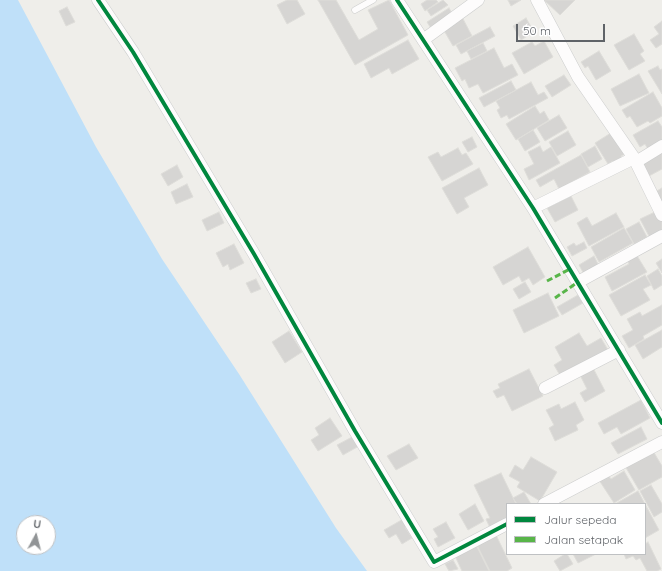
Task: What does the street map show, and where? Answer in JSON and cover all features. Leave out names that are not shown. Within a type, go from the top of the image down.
[{"type":"street","points":[[98,0],[133,52],[246,241],[355,431],[437,566],[506,525]]},
{"type":"street","points":[[397,0],[533,208],[662,423]]},
{"type":"street","points":[[424,40],[478,0]]},
{"type":"street","points":[[537,0],[578,77],[635,160],[662,215]]},
{"type":"street","points":[[533,208],[662,146]]},
{"type":"street","points":[[578,282],[662,236]]},
{"type":"street","points":[[545,388],[618,350]]},
{"type":"street","points":[[546,503],[662,442]]},
{"type":"lane","points":[[354,10],[372,0]]},
{"type":"water","points":[[0,0],[18,0],[96,147],[162,259],[239,374],[336,528],[367,571],[0,571]]},
{"type":"building","points":[[287,0],[297,0],[305,14],[287,24],[277,5]]},
{"type":"building","points":[[318,0],[336,0],[359,40],[378,29],[368,10],[389,0],[408,35],[355,65]]},
{"type":"building","points":[[427,0],[436,0],[438,2],[425,11],[421,4]]},
{"type":"building","points":[[443,0],[448,5],[431,16],[427,10]]},
{"type":"building","points":[[508,0],[521,0],[511,6]]},
{"type":"building","points":[[544,0],[575,0],[560,15]]},
{"type":"building","points":[[67,7],[75,22],[66,26],[59,11]]},
{"type":"building","points":[[449,8],[454,17],[432,30],[427,22]]},
{"type":"building","points":[[462,17],[472,36],[453,46],[442,27]]},
{"type":"building","points":[[526,18],[534,32],[521,40],[513,26]]},
{"type":"building","points":[[662,21],[662,44],[656,48],[650,40],[659,34],[654,27]]},
{"type":"building","points":[[490,27],[495,36],[461,54],[456,45]]},
{"type":"building","points":[[634,34],[644,51],[640,54],[645,61],[629,70],[614,45]]},
{"type":"building","points":[[408,40],[419,59],[392,74],[389,68],[371,78],[364,64]]},
{"type":"building","points":[[544,41],[553,57],[524,74],[512,53],[532,42],[535,46]]},
{"type":"building","points":[[483,43],[487,51],[471,59],[467,51]]},
{"type":"building","points":[[494,48],[504,68],[512,64],[518,75],[483,93],[478,84],[469,88],[465,79],[462,81],[455,68]]},
{"type":"building","points":[[599,51],[611,71],[596,80],[588,66],[585,68],[581,62]]},
{"type":"building","points":[[658,66],[660,70],[662,69],[662,94],[648,71]]},
{"type":"building","points":[[639,74],[649,93],[620,106],[611,89]]},
{"type":"building","points":[[564,75],[571,85],[552,97],[545,86]]},
{"type":"building","points":[[511,81],[516,90],[484,107],[479,98]]},
{"type":"building","points":[[531,82],[538,95],[544,92],[548,98],[509,119],[507,115],[501,118],[497,110],[500,108],[496,101]]},
{"type":"building","points":[[653,92],[662,108],[662,116],[650,123],[648,121],[637,127],[630,116],[627,118],[622,110]]},
{"type":"building","points":[[535,106],[540,114],[544,111],[549,120],[516,140],[506,124]]},
{"type":"building","points":[[559,115],[567,128],[545,141],[537,128]]},
{"type":"building","points":[[658,121],[662,127],[662,143],[649,151],[645,144],[640,147],[633,135]]},
{"type":"building","points":[[533,130],[540,142],[525,151],[518,139]]},
{"type":"building","points":[[568,131],[576,145],[557,156],[549,142]]},
{"type":"building","points":[[614,131],[627,153],[621,156],[623,160],[616,165],[613,161],[608,164],[595,143]]},
{"type":"building","points":[[472,137],[477,147],[468,152],[462,142]]},
{"type":"building","points":[[540,146],[543,152],[551,147],[560,163],[529,180],[524,169],[534,164],[528,152]]},
{"type":"building","points":[[595,146],[602,159],[588,167],[581,154]]},
{"type":"building","points":[[458,148],[462,155],[466,153],[473,164],[442,181],[428,157],[438,152],[441,157]]},
{"type":"building","points":[[662,153],[662,169],[649,176],[642,164]]},
{"type":"building","points":[[581,155],[590,172],[559,189],[554,179],[540,187],[536,180]]},
{"type":"building","points":[[177,165],[183,177],[168,186],[161,174]]},
{"type":"building","points":[[479,168],[488,185],[464,198],[469,207],[457,214],[442,188]]},
{"type":"building","points":[[187,184],[193,197],[176,204],[171,192]]},
{"type":"building","points":[[662,188],[662,207],[655,192]]},
{"type":"building","points":[[571,196],[578,210],[555,222],[547,208]]},
{"type":"building","points":[[657,211],[662,220],[662,231],[650,238],[640,219]]},
{"type":"building","points":[[219,212],[224,223],[207,231],[202,220]]},
{"type":"building","points":[[616,213],[624,227],[589,246],[577,223],[587,217],[592,226]]},
{"type":"building","points":[[639,222],[647,237],[634,244],[626,229]]},
{"type":"building","points":[[624,228],[633,243],[599,262],[591,247]]},
{"type":"building","points":[[584,242],[587,248],[572,256],[567,247],[574,243],[576,246]]},
{"type":"building","points":[[234,244],[244,263],[230,270],[228,264],[223,267],[216,253]]},
{"type":"building","points":[[528,247],[545,277],[533,285],[529,278],[522,282],[519,276],[503,285],[493,267]]},
{"type":"building","points":[[636,254],[647,272],[612,291],[605,277],[629,264],[627,259]]},
{"type":"building","points":[[594,256],[600,268],[585,276],[579,265]]},
{"type":"building","points":[[662,259],[662,273],[656,263]]},
{"type":"building","points":[[658,269],[662,276],[662,285],[654,290],[647,276]]},
{"type":"building","points":[[645,275],[651,285],[643,289],[650,300],[621,316],[609,295]]},
{"type":"building","points":[[256,279],[261,289],[251,293],[246,283]]},
{"type":"building","points":[[525,282],[531,292],[519,299],[513,289]]},
{"type":"building","points":[[548,293],[559,316],[524,333],[513,310]]},
{"type":"building","points":[[578,295],[583,303],[562,315],[557,307]]},
{"type":"building","points":[[662,305],[662,325],[643,336],[644,339],[629,348],[622,336],[633,330],[627,319],[640,312],[642,316]]},
{"type":"building","points":[[662,330],[662,347],[643,359],[635,345]]},
{"type":"building","points":[[289,331],[302,352],[285,363],[272,342]]},
{"type":"building","points":[[579,333],[587,346],[601,338],[608,350],[561,377],[554,365],[562,360],[555,347]]},
{"type":"building","points":[[592,366],[605,391],[585,402],[580,393],[587,389],[579,373]]},
{"type":"building","points":[[529,369],[543,396],[512,411],[504,395],[497,398],[493,391],[500,388],[498,384]]},
{"type":"building","points":[[641,400],[650,418],[621,434],[617,427],[604,434],[598,423]]},
{"type":"building","points":[[575,402],[584,420],[576,425],[578,430],[555,441],[549,428],[554,425],[546,410],[559,404],[561,409]]},
{"type":"building","points":[[330,418],[342,436],[318,451],[311,440],[319,435],[315,428]]},
{"type":"building","points":[[641,427],[647,439],[618,454],[611,443]]},
{"type":"building","points":[[354,436],[359,446],[343,455],[337,445]]},
{"type":"building","points":[[409,444],[418,458],[396,470],[387,456]]},
{"type":"building","points":[[653,451],[662,466],[662,477],[639,490],[625,466]]},
{"type":"building","points":[[531,457],[557,472],[540,501],[517,487],[520,482],[509,476],[515,465],[523,470]]},
{"type":"building","points":[[624,471],[635,490],[614,503],[599,480],[608,475],[611,479]]},
{"type":"building","points":[[501,473],[516,503],[506,503],[506,520],[490,528],[486,519],[490,518],[474,485]]},
{"type":"building","points":[[651,485],[662,504],[662,512],[654,517],[640,491]]},
{"type":"building","points":[[638,491],[644,503],[617,503]]},
{"type":"building","points":[[524,492],[530,503],[516,503],[513,498]]},
{"type":"building","points":[[475,504],[484,521],[468,530],[459,514]]},
{"type":"building","points":[[646,506],[659,530],[646,537]]},
{"type":"building","points":[[405,518],[409,525],[405,527],[412,538],[402,544],[396,534],[389,538],[384,530]]},
{"type":"building","points":[[446,522],[455,538],[438,547],[434,539],[438,537],[433,529]]},
{"type":"building","points":[[496,535],[512,568],[507,571],[490,571],[477,545]]},
{"type":"building","points":[[648,542],[661,569],[657,571],[647,571],[640,558],[636,560],[633,556],[626,559],[624,555],[646,555],[646,543]]},
{"type":"building","points":[[476,545],[489,571],[462,571],[455,556]]},
{"type":"building","points":[[563,555],[568,555],[573,564],[560,571],[554,561]]},
{"type":"building","points":[[574,555],[594,555],[578,563]]},
{"type":"building","points":[[453,560],[458,569],[449,571],[445,564]]},
{"type":"marked path","points":[[547,281],[570,269]]},
{"type":"marked path","points":[[555,298],[578,282]]},
{"type":"cycle path","points":[[98,0],[133,52],[254,254],[355,431],[434,562],[506,525]]},
{"type":"cycle path","points":[[397,0],[533,208],[662,423]]}]
